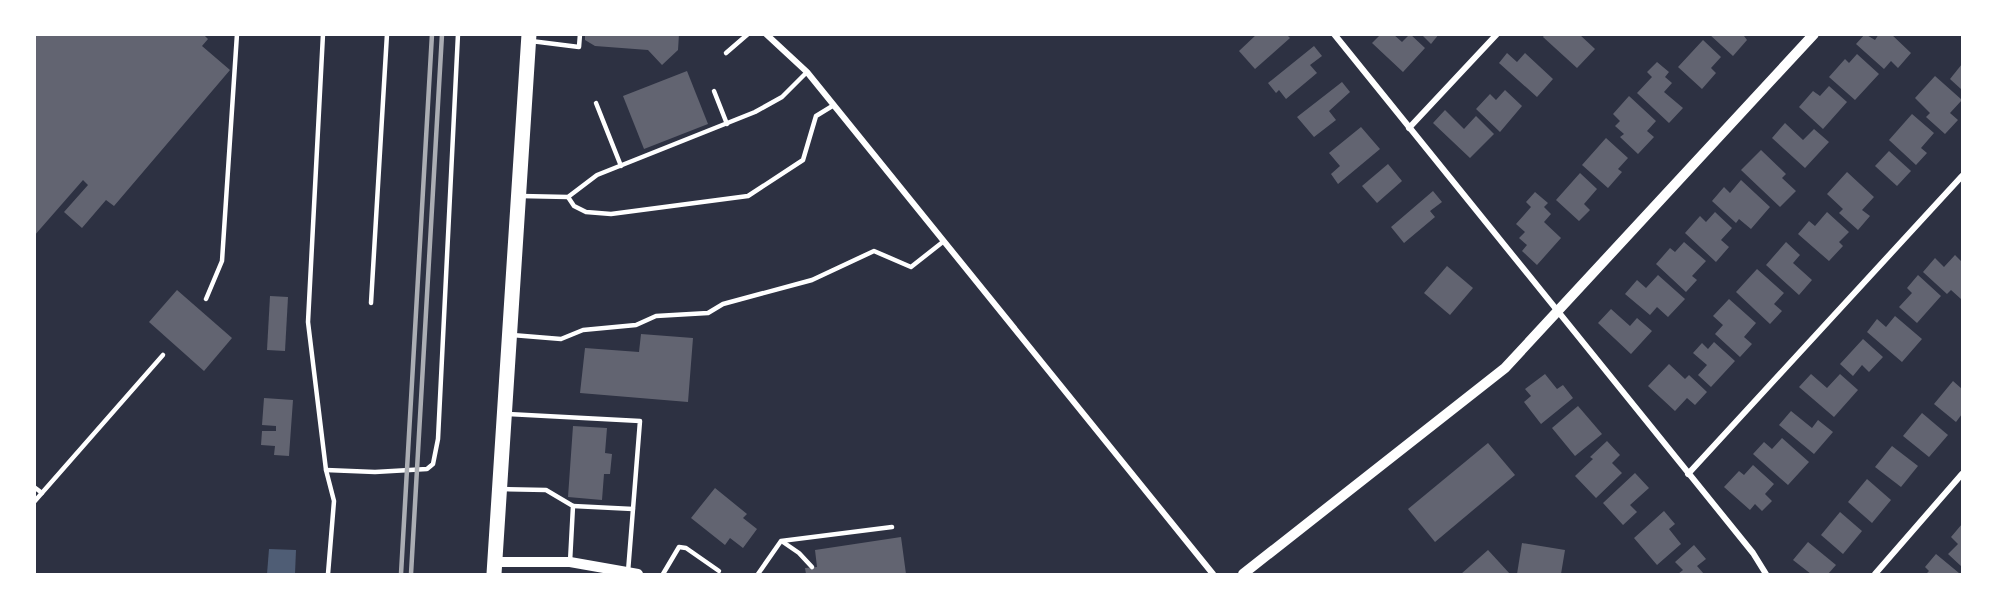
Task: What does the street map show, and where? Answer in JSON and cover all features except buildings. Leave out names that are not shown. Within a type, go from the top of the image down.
[{"type":"main road","points":[[494,568],[529,38]]},
{"type":"street","points":[[766,34],[807,72],[1213,574]]},
{"type":"street","points":[[1334,34],[1753,553],[1766,574]]},
{"type":"street","points":[[1410,128],[1497,34]]},
{"type":"street","points":[[1243,574],[1505,368],[1814,34]]},
{"type":"street","points":[[1688,474],[1962,176]]},
{"type":"street","points":[[1875,574],[1962,474]]},
{"type":"street","points":[[494,568],[570,562],[633,573]]},
{"type":"lane","points":[[206,299],[222,261],[237,34]]},
{"type":"lane","points":[[323,34],[308,322],[326,470],[334,501],[328,574]]},
{"type":"lane","points":[[371,303],[387,34]]},
{"type":"lane","points":[[326,470],[375,472],[427,469],[434,464],[438,439],[458,34]]},
{"type":"lane","points":[[529,38],[579,47],[580,34]]},
{"type":"lane","points":[[726,53],[748,34]]},
{"type":"lane","points":[[518,196],[568,197],[597,175],[727,124],[782,97],[807,72]]},
{"type":"lane","points":[[714,91],[727,124]]},
{"type":"lane","points":[[596,103],[621,166]]},
{"type":"lane","points":[[568,197],[574,206],[586,212],[611,214],[748,196],[803,160],[816,116],[834,105]]},
{"type":"lane","points":[[509,334],[561,339],[583,330],[636,324],[656,316],[708,313],[723,304],[812,280],[874,251],[911,267],[944,241]]},
{"type":"lane","points":[[34,502],[163,355]]},
{"type":"lane","points":[[504,414],[640,422],[633,509],[633,573]]},
{"type":"lane","points":[[34,487],[42,493]]},
{"type":"lane","points":[[499,489],[546,490],[573,506],[633,509]]},
{"type":"lane","points":[[570,562],[573,506]]},
{"type":"lane","points":[[758,574],[781,541],[892,527]]},
{"type":"lane","points":[[781,541],[799,553],[812,567]]},
{"type":"lane","points":[[663,574],[679,547],[686,548],[719,571]]},
{"type":"water","points":[[269,549],[296,550],[295,574],[267,574]]},
{"type":"railway","points":[[401,574],[432,34]]},
{"type":"railway","points":[[411,574],[442,34]]}]
